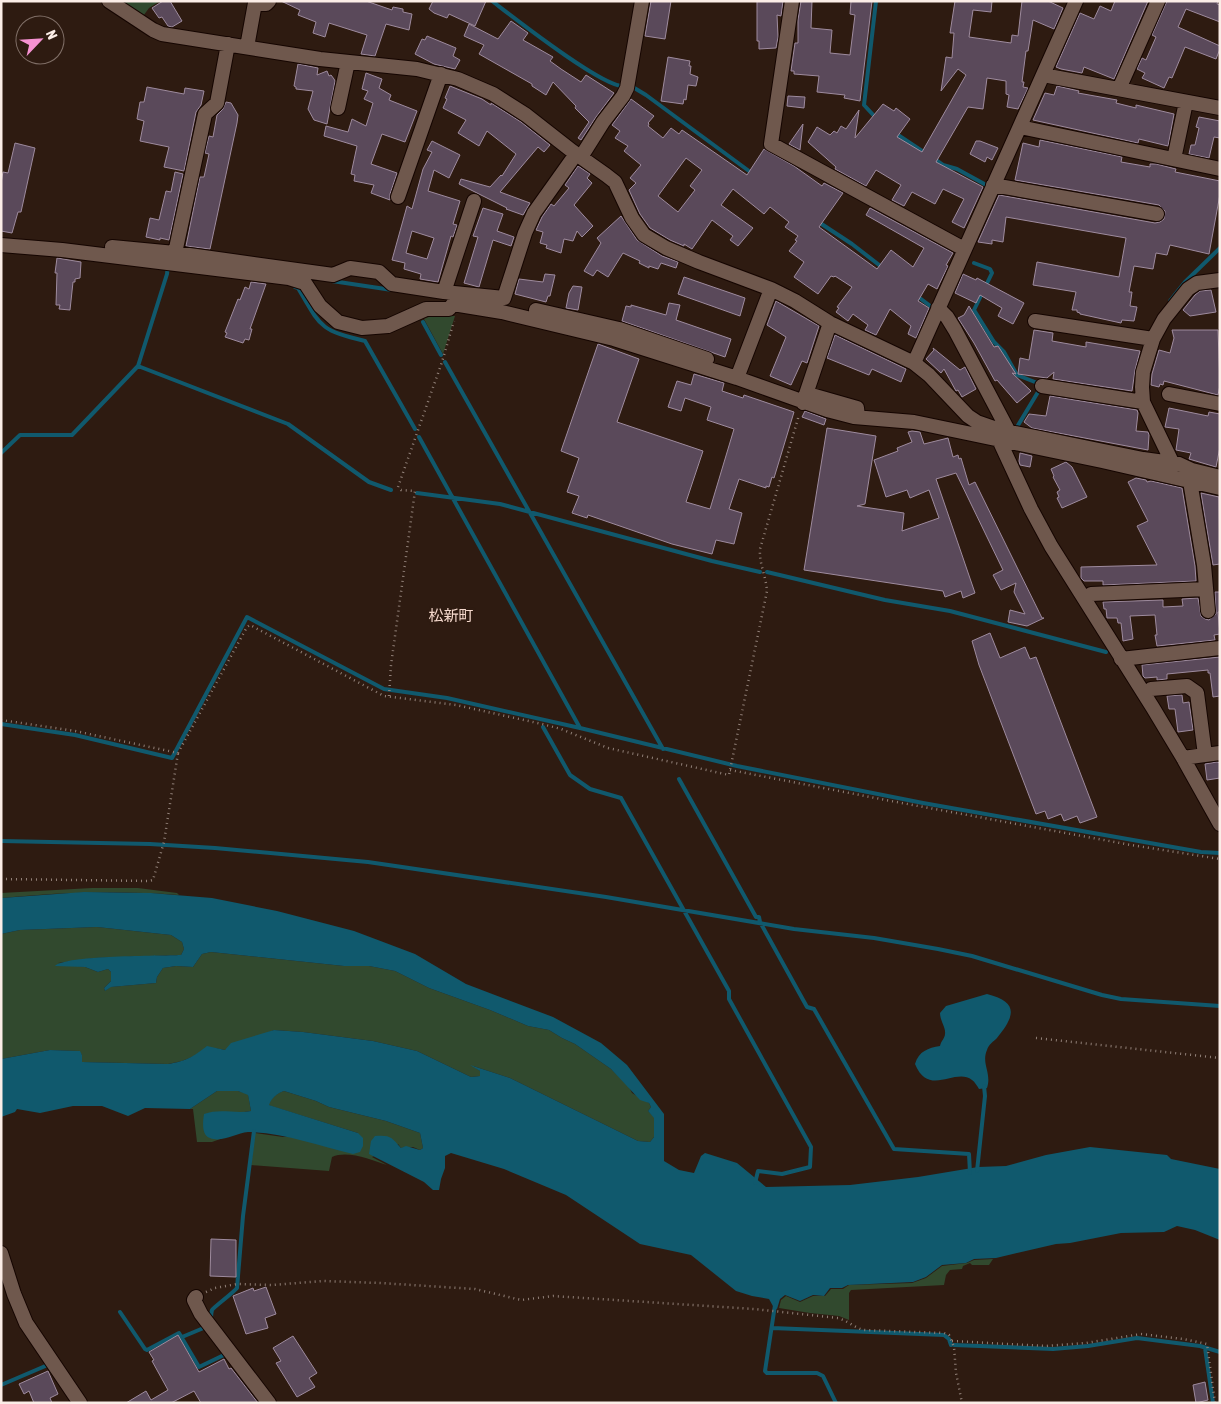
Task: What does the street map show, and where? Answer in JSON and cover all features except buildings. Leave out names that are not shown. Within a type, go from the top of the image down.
[{"type":"street","points":[[109,1],[162,34],[348,62],[417,69],[458,79],[493,94],[615,182],[632,218],[644,236],[699,262],[771,289],[795,301],[830,323],[914,363],[976,422],[1002,435],[1191,476],[1220,488]]},
{"type":"street","points":[[247,47],[255,3],[266,4],[269,1]]},
{"type":"street","points":[[642,1],[627,86],[623,96],[534,213],[524,233],[504,298],[507,303],[619,330],[804,399],[857,408],[858,414],[1172,462]]},
{"type":"street","points":[[792,1],[771,144],[964,249]]},
{"type":"street","points":[[914,363],[1076,1]]},
{"type":"street","points":[[1119,89],[1158,1]]},
{"type":"street","points":[[175,253],[205,114],[217,103],[228,44]]},
{"type":"street","points":[[338,108],[348,62]]},
{"type":"street","points":[[398,197],[441,74]]},
{"type":"street","points":[[1043,75],[1220,108]]},
{"type":"street","points":[[1174,159],[1186,102]]},
{"type":"street","points":[[1020,127],[1220,169]]},
{"type":"street","points":[[993,185],[1157,214]]},
{"type":"street","points":[[444,292],[474,201]]},
{"type":"street","points":[[1,236],[175,253],[333,275],[350,268],[378,272],[392,284],[504,298]]},
{"type":"street","points":[[1,245],[62,250],[289,278],[305,283],[320,306],[338,322],[362,328],[388,326],[426,309],[449,309],[452,304],[502,312],[605,336],[738,374]]},
{"type":"street","points":[[1220,280],[1197,283],[1188,289],[1164,319],[1150,339],[1142,388],[1143,402],[1172,462],[1191,476],[1220,477]]},
{"type":"street","points":[[738,374],[771,289]]},
{"type":"street","points":[[938,308],[955,330],[1002,435],[1031,509],[1051,546],[1186,757],[1220,824]]},
{"type":"street","points":[[1035,321],[1150,339]]},
{"type":"street","points":[[804,399],[830,323]]},
{"type":"street","points":[[1042,386],[1143,402]]},
{"type":"street","points":[[1169,394],[1220,404]]},
{"type":"street","points":[[1191,476],[1204,565],[1208,611]]},
{"type":"street","points":[[1091,594],[1206,589]]},
{"type":"street","points":[[1124,659],[1220,648]]},
{"type":"street","points":[[1152,689],[1187,686],[1197,693],[1204,755]]},
{"type":"street","points":[[1186,757],[1220,753]]},
{"type":"street","points":[[1,1253],[14,1294],[26,1323],[80,1403]]},
{"type":"street","points":[[196,1297],[194,1300],[196,1306],[269,1403]]},
{"type":"path","points":[[389,693],[415,491],[401,490],[398,487],[442,362],[459,305]]},
{"type":"path","points":[[1,878],[149,882],[153,880],[164,842],[177,753],[247,627],[250,625],[384,696],[389,693],[456,705],[561,729],[608,748],[729,775],[767,591],[766,580],[759,560],[760,549],[804,399]]},
{"type":"path","points":[[1,720],[75,731],[177,753]]},
{"type":"path","points":[[731,769],[1113,842],[1220,859]]},
{"type":"path","points":[[1036,1038],[1220,1058]]},
{"type":"path","points":[[196,1297],[216,1288],[239,1284],[272,1285],[324,1281],[475,1289],[521,1300],[553,1296],[774,1311],[838,1318],[848,1321],[858,1329],[864,1330],[944,1333],[949,1335],[952,1341],[962,1403]]},
{"type":"path","points":[[952,1341],[1053,1346],[1141,1334],[1207,1344],[1215,1403]]},
{"type":"green space","points":[[125,1],[160,1],[149,8],[141,19],[125,5]]},
{"type":"green space","points":[[431,316],[455,316],[443,354],[424,319]]},
{"type":"green space","points":[[92,888],[138,888],[177,893],[179,895],[90,892],[1,898],[1,893]]},
{"type":"green space","points":[[97,927],[171,935],[182,942],[184,949],[181,955],[95,958],[58,963],[85,967],[98,972],[108,969],[111,972],[111,981],[104,988],[105,991],[110,987],[156,983],[157,977],[163,968],[176,966],[193,967],[202,954],[211,952],[344,966],[369,966],[395,971],[429,988],[528,1026],[549,1030],[575,1044],[611,1069],[628,1085],[632,1093],[649,1103],[651,1107],[648,1111],[654,1117],[654,1137],[650,1142],[638,1141],[510,1078],[473,1066],[480,1071],[480,1076],[471,1077],[417,1051],[373,1041],[303,1032],[274,1030],[225,1050],[214,1048],[182,1061],[168,1064],[81,1062],[82,1055],[79,1051],[50,1050],[1,1059],[1,934],[20,930]]},
{"type":"green space","points":[[217,1091],[238,1091],[248,1094],[251,1111],[244,1112],[210,1138],[223,1138],[212,1142],[197,1142],[193,1109],[190,1109]]},
{"type":"green space","points":[[284,1091],[329,1107],[386,1121],[420,1133],[423,1148],[420,1150],[413,1147],[401,1148],[398,1144],[372,1157],[387,1165],[359,1156],[338,1155],[332,1157],[329,1171],[251,1165],[255,1133],[283,1137],[358,1133],[268,1105],[274,1096]]},
{"type":"green space","points":[[993,1259],[989,1265],[972,1265],[970,1263],[963,1266],[962,1269],[950,1270],[946,1275],[944,1285],[851,1290],[849,1293],[849,1320],[839,1316],[779,1308],[781,1300],[786,1296],[800,1302],[813,1296],[825,1296],[831,1289],[843,1289],[849,1285],[912,1283],[926,1278],[942,1266],[967,1263],[974,1260]]},
{"type":"water","points":[[84,892],[151,893],[212,898],[277,911],[354,931],[415,954],[466,984],[553,1017],[601,1043],[627,1065],[664,1114],[664,1161],[679,1170],[694,1173],[701,1156],[705,1153],[737,1163],[766,1187],[850,1185],[918,1177],[978,1167],[1006,1166],[1046,1155],[1090,1147],[1167,1155],[1171,1159],[1220,1169],[1220,1240],[1195,1230],[1177,1226],[1164,1232],[1121,1233],[1056,1244],[996,1258],[974,1259],[966,1263],[942,1265],[926,1277],[913,1282],[848,1285],[842,1288],[830,1288],[824,1296],[813,1295],[800,1301],[785,1295],[780,1299],[777,1309],[774,1308],[769,1299],[736,1291],[691,1255],[640,1244],[566,1195],[504,1169],[451,1153],[445,1156],[445,1168],[439,1190],[433,1190],[424,1182],[369,1154],[371,1141],[375,1136],[390,1138],[401,1148],[406,1146],[420,1150],[423,1148],[420,1133],[386,1121],[329,1107],[284,1091],[275,1096],[269,1105],[358,1133],[363,1138],[363,1146],[360,1152],[353,1154],[274,1134],[248,1132],[224,1139],[210,1138],[205,1134],[203,1127],[204,1114],[216,1111],[251,1111],[248,1095],[238,1091],[217,1091],[190,1109],[145,1108],[128,1116],[102,1106],[73,1106],[40,1113],[17,1109],[15,1112],[1,1117],[1,1059],[50,1050],[80,1051],[82,1062],[168,1064],[189,1058],[207,1046],[225,1050],[231,1043],[274,1030],[373,1041],[417,1051],[471,1077],[480,1076],[480,1071],[470,1065],[510,1078],[638,1141],[650,1142],[654,1137],[654,1118],[648,1111],[651,1107],[649,1103],[640,1100],[611,1069],[575,1044],[549,1030],[528,1026],[429,988],[395,971],[369,966],[344,966],[211,952],[202,954],[193,967],[176,966],[163,968],[157,977],[156,983],[111,987],[105,991],[104,988],[111,981],[111,972],[108,969],[98,972],[85,967],[55,966],[62,962],[94,958],[181,955],[184,949],[182,942],[171,935],[97,927],[20,930],[1,934],[1,898]]},
{"type":"water","points":[[987,994],[1005,1001],[1011,1011],[1008,1023],[989,1046],[985,1055],[988,1078],[987,1088],[979,1089],[973,1081],[965,1077],[935,1081],[927,1079],[921,1074],[915,1064],[924,1051],[940,1046],[945,1031],[940,1013],[946,1006]]},
{"type":"waterway","points":[[492,1],[537,35],[597,76],[613,84],[624,86]]},
{"type":"waterway","points":[[876,1],[864,105],[876,118]]},
{"type":"waterway","points":[[631,86],[753,174]]},
{"type":"waterway","points":[[895,133],[925,153]]},
{"type":"waterway","points":[[933,158],[943,165],[957,169],[988,186]]},
{"type":"waterway","points":[[817,221],[852,244],[883,268]]},
{"type":"waterway","points":[[1170,301],[1185,282],[1220,248]]},
{"type":"waterway","points":[[974,263],[990,269],[992,273],[974,310],[994,342],[1004,352],[1017,375],[1040,384],[1038,392],[1017,427]]},
{"type":"waterway","points":[[1,453],[20,435],[72,435],[138,366],[167,274],[168,265]]},
{"type":"waterway","points":[[332,281],[392,290]]},
{"type":"waterway","points":[[295,287],[298,288],[317,319],[323,325],[338,334],[365,341],[415,429]]},
{"type":"waterway","points":[[917,296],[933,308]]},
{"type":"waterway","points":[[423,322],[441,355]]},
{"type":"waterway","points":[[445,362],[663,749]]},
{"type":"waterway","points":[[138,366],[288,424],[369,482],[391,490]]},
{"type":"waterway","points":[[419,437],[580,728]]},
{"type":"waterway","points":[[417,493],[500,504],[712,561],[760,572]]},
{"type":"waterway","points":[[767,572],[885,600],[950,611],[1106,652]]},
{"type":"waterway","points":[[1,724],[75,735],[172,758],[247,617],[384,689],[447,698],[737,766],[923,803],[1201,852],[1220,853]]},
{"type":"waterway","points":[[543,727],[570,775],[590,789],[621,798],[729,991],[729,999],[811,1147],[810,1167],[782,1174],[758,1171],[755,1183]]},
{"type":"waterway","points":[[679,779],[756,917],[759,917],[807,1007],[814,1009],[894,1149],[969,1154],[970,1173]]},
{"type":"waterway","points":[[1,841],[150,844],[368,862],[606,897],[794,929],[874,938],[938,949],[972,956],[1121,999],[1220,1006]]},
{"type":"waterway","points":[[977,1171],[985,1096],[984,1086]]},
{"type":"waterway","points":[[211,1319],[212,1310],[237,1288],[243,1216],[254,1131]]},
{"type":"waterway","points":[[775,1305],[765,1371],[767,1373],[817,1373],[823,1376],[836,1403]]},
{"type":"waterway","points":[[120,1312],[147,1350],[179,1333],[199,1367],[226,1354],[227,1356]]},
{"type":"waterway","points":[[182,1337],[206,1327]]},
{"type":"waterway","points":[[772,1328],[944,1335],[949,1339],[951,1345]]},
{"type":"waterway","points":[[954,1345],[1053,1349],[1088,1346],[1137,1338],[1200,1346],[1220,1352]]},
{"type":"waterway","points":[[1205,1348],[1213,1403]]},
{"type":"waterway","points":[[1,1385],[50,1364]]},
{"type":"district","name":"松新町","points":[[451,616]]}]
